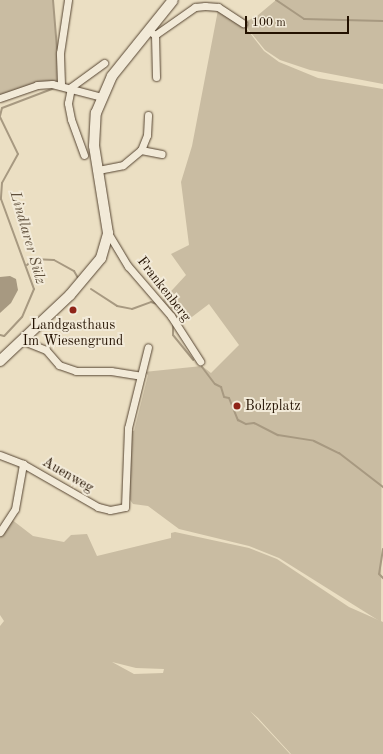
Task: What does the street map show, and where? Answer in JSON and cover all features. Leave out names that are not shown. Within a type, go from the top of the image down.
[{"type":"main road","points":[[0,361],[93,270],[101,258],[108,233],[93,130],[102,97],[112,76],[152,33],[173,0]]},
{"type":"street","points":[[61,84],[60,53],[68,0]]},
{"type":"street","points":[[156,77],[152,33],[195,7],[218,7],[243,23]]},
{"type":"street","points":[[84,155],[71,119],[68,103],[71,87],[104,63]]},
{"type":"street","points":[[0,98],[37,85],[52,84],[61,84],[102,97]]},
{"type":"street","points":[[98,170],[122,165],[141,150],[147,135],[148,115]]},
{"type":"street","points":[[141,150],[162,154]]},
{"type":"street","name":"Frankenberg","points":[[108,233],[128,266],[171,316],[200,361]]},
{"type":"street","points":[[21,340],[46,350],[59,365],[76,371],[115,372],[141,376],[148,347]]},
{"type":"street","name":"Auenweg","points":[[0,455],[23,464],[98,507],[110,510],[125,507],[128,428],[141,376]]},
{"type":"street","points":[[0,532],[15,509],[23,464]]},
{"type":"shaded area","points":[[0,0],[53,0],[60,82],[0,97]]},
{"type":"shaded area","points":[[276,0],[383,0],[383,84],[310,70],[280,60],[265,50],[243,23],[257,16]]},
{"type":"shaded area","points":[[218,10],[243,24],[264,51],[279,62],[318,78],[383,89],[381,622],[279,558],[249,546],[179,529],[148,506],[133,504],[128,497],[130,430],[134,431],[148,375],[144,372],[202,366],[211,373],[239,345],[209,304],[180,326],[162,301],[186,275],[171,254],[189,245],[181,182],[192,146]]},
{"type":"shaded area","points":[[10,276],[16,279],[18,290],[11,303],[0,313],[0,277]]},
{"type":"shaded area","points":[[11,519],[33,536],[64,542],[71,535],[87,534],[97,556],[171,538],[171,533],[175,532],[249,548],[277,559],[349,607],[383,622],[383,754],[291,754],[250,711],[290,754],[0,754],[0,626],[4,621],[0,615],[0,535]],"holes":[[[112,662],[136,668],[164,669],[163,673],[134,674]]]},
{"type":"waterway","name":"Lindlarer Sülz","points":[[53,0],[57,49]]},
{"type":"waterway","points":[[276,0],[304,19],[383,21]]},
{"type":"waterway","name":"Lindlarer Sülz","points":[[0,116],[2,108],[57,87]]},
{"type":"waterway","name":"Lindlarer Sülz","points":[[0,117],[18,154],[2,183],[1,199],[34,289],[22,317],[4,336],[0,335]]},
{"type":"waterway","points":[[27,265],[34,259],[54,260],[74,271],[78,278]]},
{"type":"waterway","points":[[91,289],[117,306],[132,309],[151,302],[157,304]]},
{"type":"waterway","points":[[173,325],[173,335],[193,360]]},
{"type":"waterway","points":[[202,367],[215,384],[221,387],[224,397],[229,398],[238,420],[246,424],[254,423],[278,435],[314,441],[339,453],[383,487]]},
{"type":"waterway","points":[[383,549],[379,574],[383,578]]},
{"type":"place","name":"Landgasthaus Im Wiesengrund","points":[[73,310]]},
{"type":"place","name":"Bolzplatz","points":[[237,406]]}]
